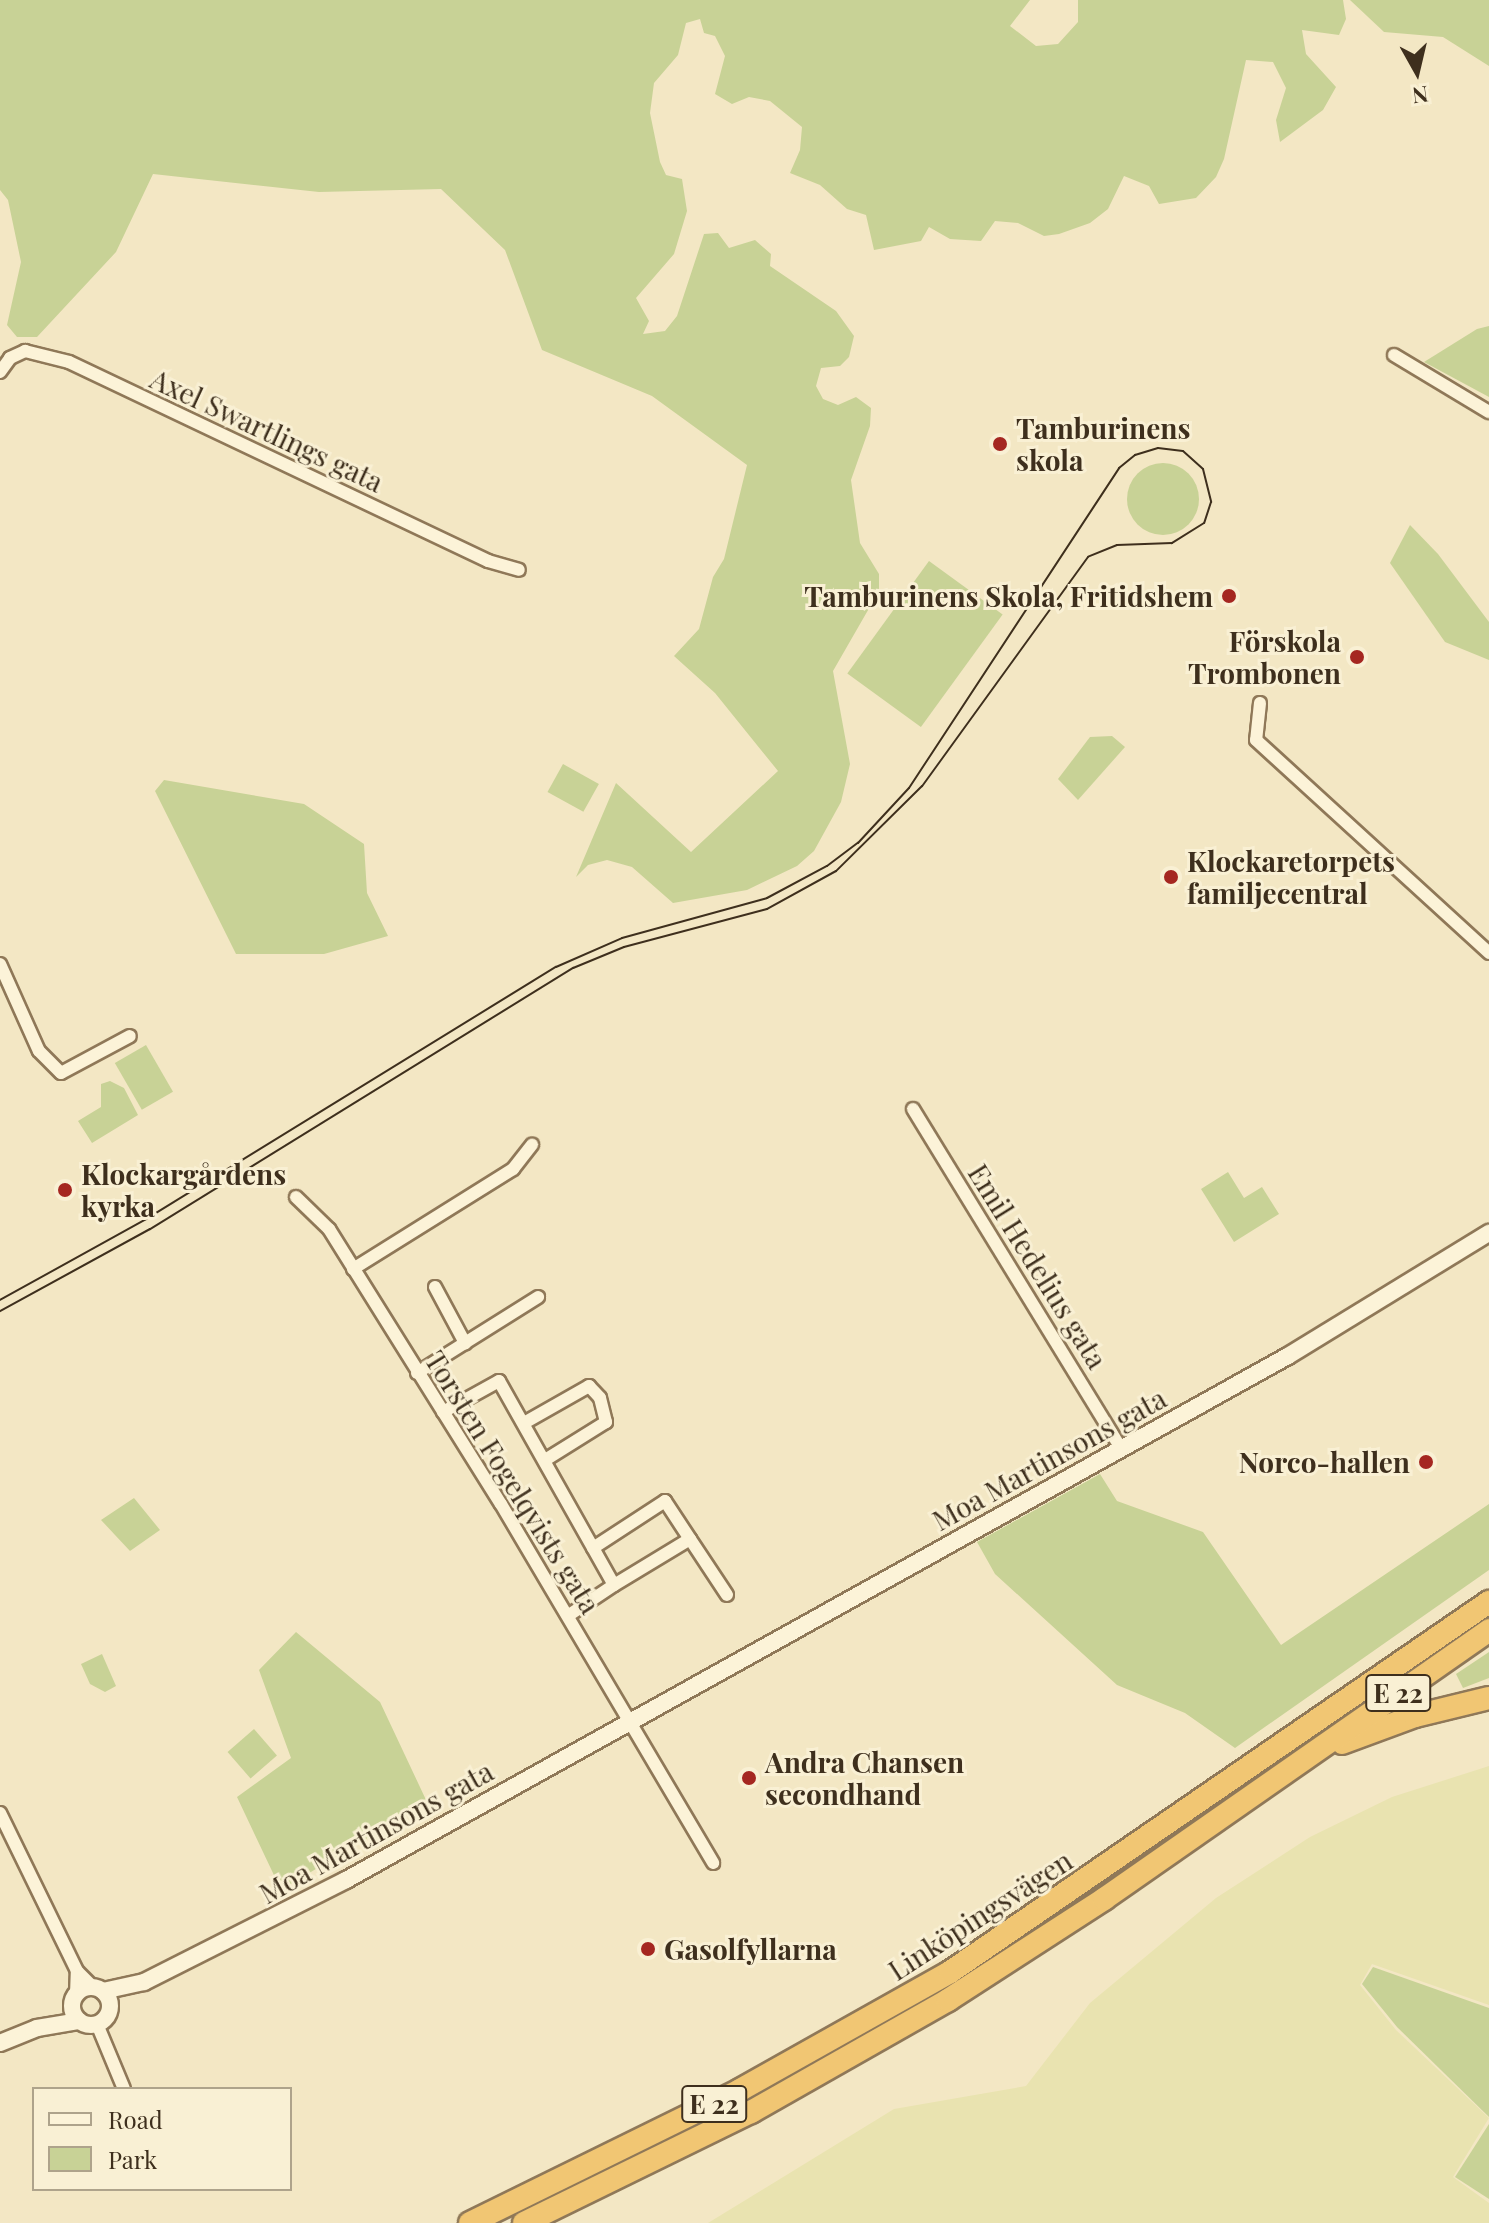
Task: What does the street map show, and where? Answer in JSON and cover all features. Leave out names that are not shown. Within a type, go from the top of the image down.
[{"type":"highway","name":"Linköpingsvägen","points":[[470,2223],[740,2090],[950,1972],[1489,1602]]},
{"type":"highway","name":"E 22","points":[[1307,1757],[1489,1630]]},
{"type":"highway","points":[[1307,1757],[1415,1716],[1489,1698]]},
{"type":"highway","name":"Linköpingsvägen","points":[[524,2223],[751,2112],[902,2027],[1104,1899],[1307,1757]]},
{"type":"street","name":"Axel Swartlings gata","points":[[0,372],[10,358],[25,351],[69,362],[488,561],[519,570]]},
{"type":"street","points":[[1394,355],[1489,412]]},
{"type":"street","points":[[1260,703],[1256,740],[1489,953]]},
{"type":"street","points":[[0,964],[39,1051],[61,1073],[130,1036]]},
{"type":"street","name":"Emil Hedelius gata","points":[[913,1109],[1121,1448]]},
{"type":"street","points":[[353,1269],[513,1169],[532,1145]]},
{"type":"street","name":"Torsten Fogelqvists gata","points":[[296,1197],[329,1229],[569,1615],[629,1721]]},
{"type":"street","name":"Moa Martinsons gata","points":[[103,2019],[144,1982],[306,1901],[1121,1448],[1378,1304],[1489,1233]]},
{"type":"street","points":[[435,1287],[465,1343]]},
{"type":"street","points":[[417,1373],[538,1297]]},
{"type":"street","points":[[443,1412],[499,1381],[614,1585]]},
{"type":"street","points":[[524,1423],[589,1386],[600,1398],[606,1422],[545,1460]]},
{"type":"street","points":[[593,1548],[665,1501],[727,1595]]},
{"type":"street","points":[[569,1615],[690,1539]]},
{"type":"street","points":[[629,1721],[713,1863]]},
{"type":"street","points":[[0,1813],[77,1971],[98,1989],[103,2019],[123,2087]]},
{"type":"street","points":[[77,1971],[74,1998],[79,2021]]},
{"type":"street","name":"Moa Martinsons gata","points":[[74,1998],[98,1989],[144,1982]]},
{"type":"street","points":[[37,2028],[74,1998]]},
{"type":"street","points":[[0,2043],[37,2028],[103,2019]]},
{"type":"shaded area","points":[[1489,1766],[1489,2005],[1372,1964],[1360,1985],[1396,2030],[1489,2118],[1453,2177],[1489,2203],[1489,2223],[708,2223],[894,2109],[1026,2086],[1090,2003],[1216,1898],[1310,1837],[1392,1797]]},
{"type":"green space","points":[[0,0],[1030,0],[1010,26],[1036,46],[1058,44],[1078,22],[1078,0],[1343,0],[1346,19],[1339,35],[1302,30],[1306,54],[1336,87],[1323,110],[1280,142],[1276,120],[1286,88],[1273,62],[1246,60],[1224,159],[1216,177],[1196,198],[1159,204],[1149,186],[1124,176],[1108,209],[1090,223],[1059,234],[1044,236],[1018,223],[995,221],[981,241],[950,239],[929,227],[921,241],[874,250],[866,215],[847,209],[820,185],[790,173],[800,150],[802,127],[770,101],[749,97],[732,104],[715,94],[725,56],[715,36],[704,33],[700,19],[686,23],[678,55],[654,83],[650,113],[660,162],[666,175],[682,179],[687,211],[674,254],[636,298],[649,321],[643,334],[665,331],[677,316],[704,234],[718,233],[729,248],[755,240],[771,254],[770,266],[836,311],[854,336],[849,357],[840,366],[821,368],[816,386],[823,399],[838,405],[856,397],[871,408],[870,426],[851,480],[860,543],[879,574],[879,591],[833,671],[850,764],[841,802],[814,851],[797,866],[747,890],[673,903],[632,867],[607,860],[588,865],[576,877],[616,783],[691,852],[778,771],[715,693],[674,656],[699,629],[713,577],[724,559],[747,465],[652,396],[542,350],[505,250],[441,189],[319,192],[153,174],[116,252],[37,337],[17,337],[7,325],[21,262],[8,200],[0,190]]},
{"type":"green space","points":[[1350,0],[1489,0],[1489,66],[1443,37],[1384,32]]},
{"type":"green space","points":[[1489,326],[1489,397],[1424,362],[1477,329]]},
{"type":"green space","points":[[1163,463],[1183,469],[1193,479],[1199,499],[1193,519],[1183,529],[1163,535],[1143,529],[1133,519],[1127,499],[1133,479],[1143,469]]},
{"type":"green space","points":[[1410,525],[1438,554],[1489,622],[1489,660],[1445,642],[1390,563]]},
{"type":"green space","points":[[929,561],[1003,614],[921,727],[847,673]]},
{"type":"green space","points":[[1112,736],[1125,747],[1078,800],[1058,779],[1090,737]]},
{"type":"green space","points":[[563,764],[599,784],[583,812],[547,792]]},
{"type":"green space","points":[[164,780],[304,804],[364,844],[367,893],[388,936],[324,954],[236,954],[155,791]]},
{"type":"green space","points":[[146,1045],[173,1092],[142,1110],[115,1063]]},
{"type":"green space","points":[[110,1081],[124,1088],[138,1115],[92,1143],[78,1121],[101,1107],[101,1084]]},
{"type":"green space","points":[[1228,1172],[1244,1198],[1262,1187],[1279,1214],[1234,1242],[1201,1189]]},
{"type":"green space","points":[[1100,1474],[1117,1501],[1203,1532],[1281,1645],[1489,1504],[1489,1570],[1235,1748],[1185,1713],[1117,1685],[995,1574],[977,1542]]},
{"type":"green space","points":[[134,1498],[160,1530],[130,1551],[101,1520]]},
{"type":"green space","points":[[296,1632],[380,1702],[427,1802],[281,1890],[237,1797],[291,1758],[259,1670]]},
{"type":"green space","points":[[1489,1652],[1489,1678],[1463,1688],[1456,1674]]},
{"type":"green space","points":[[102,1654],[116,1686],[105,1692],[90,1684],[81,1664]]},
{"type":"green space","points":[[254,1729],[277,1755],[251,1778],[228,1752]]},
{"type":"green space","points":[[1373,1967],[1489,2008],[1489,2117],[1397,2027],[1362,1984]]},
{"type":"green space","points":[[1489,2124],[1489,2199],[1455,2177]]},
{"type":"tram line","points":[[0,1300],[146,1219],[556,967],[622,938],[767,898],[827,866],[858,843],[909,788],[1119,468],[1135,455],[1158,448],[1183,451],[1203,469],[1211,502],[1204,523],[1172,543],[1117,545],[1088,557],[922,786],[836,871],[767,909],[624,947],[573,968],[150,1229],[0,1311]]},
{"type":"place","name":"Tamburinens skola","points":[[1000,444]]},
{"type":"place","name":"Tamburinens Skola, Fritidshem","points":[[1229,596]]},
{"type":"place","name":"Förskola Trombonen","points":[[1357,657]]},
{"type":"place","name":"Klockaretorpets familjecentral","points":[[1171,877]]},
{"type":"place","name":"Klockargårdens kyrka","points":[[65,1190]]},
{"type":"place","name":"Norco-hallen","points":[[1426,1462]]},
{"type":"place","name":"Andra Chansen secondhand","points":[[749,1778]]},
{"type":"place","name":"Gasolfyllarna","points":[[648,1949]]}]
